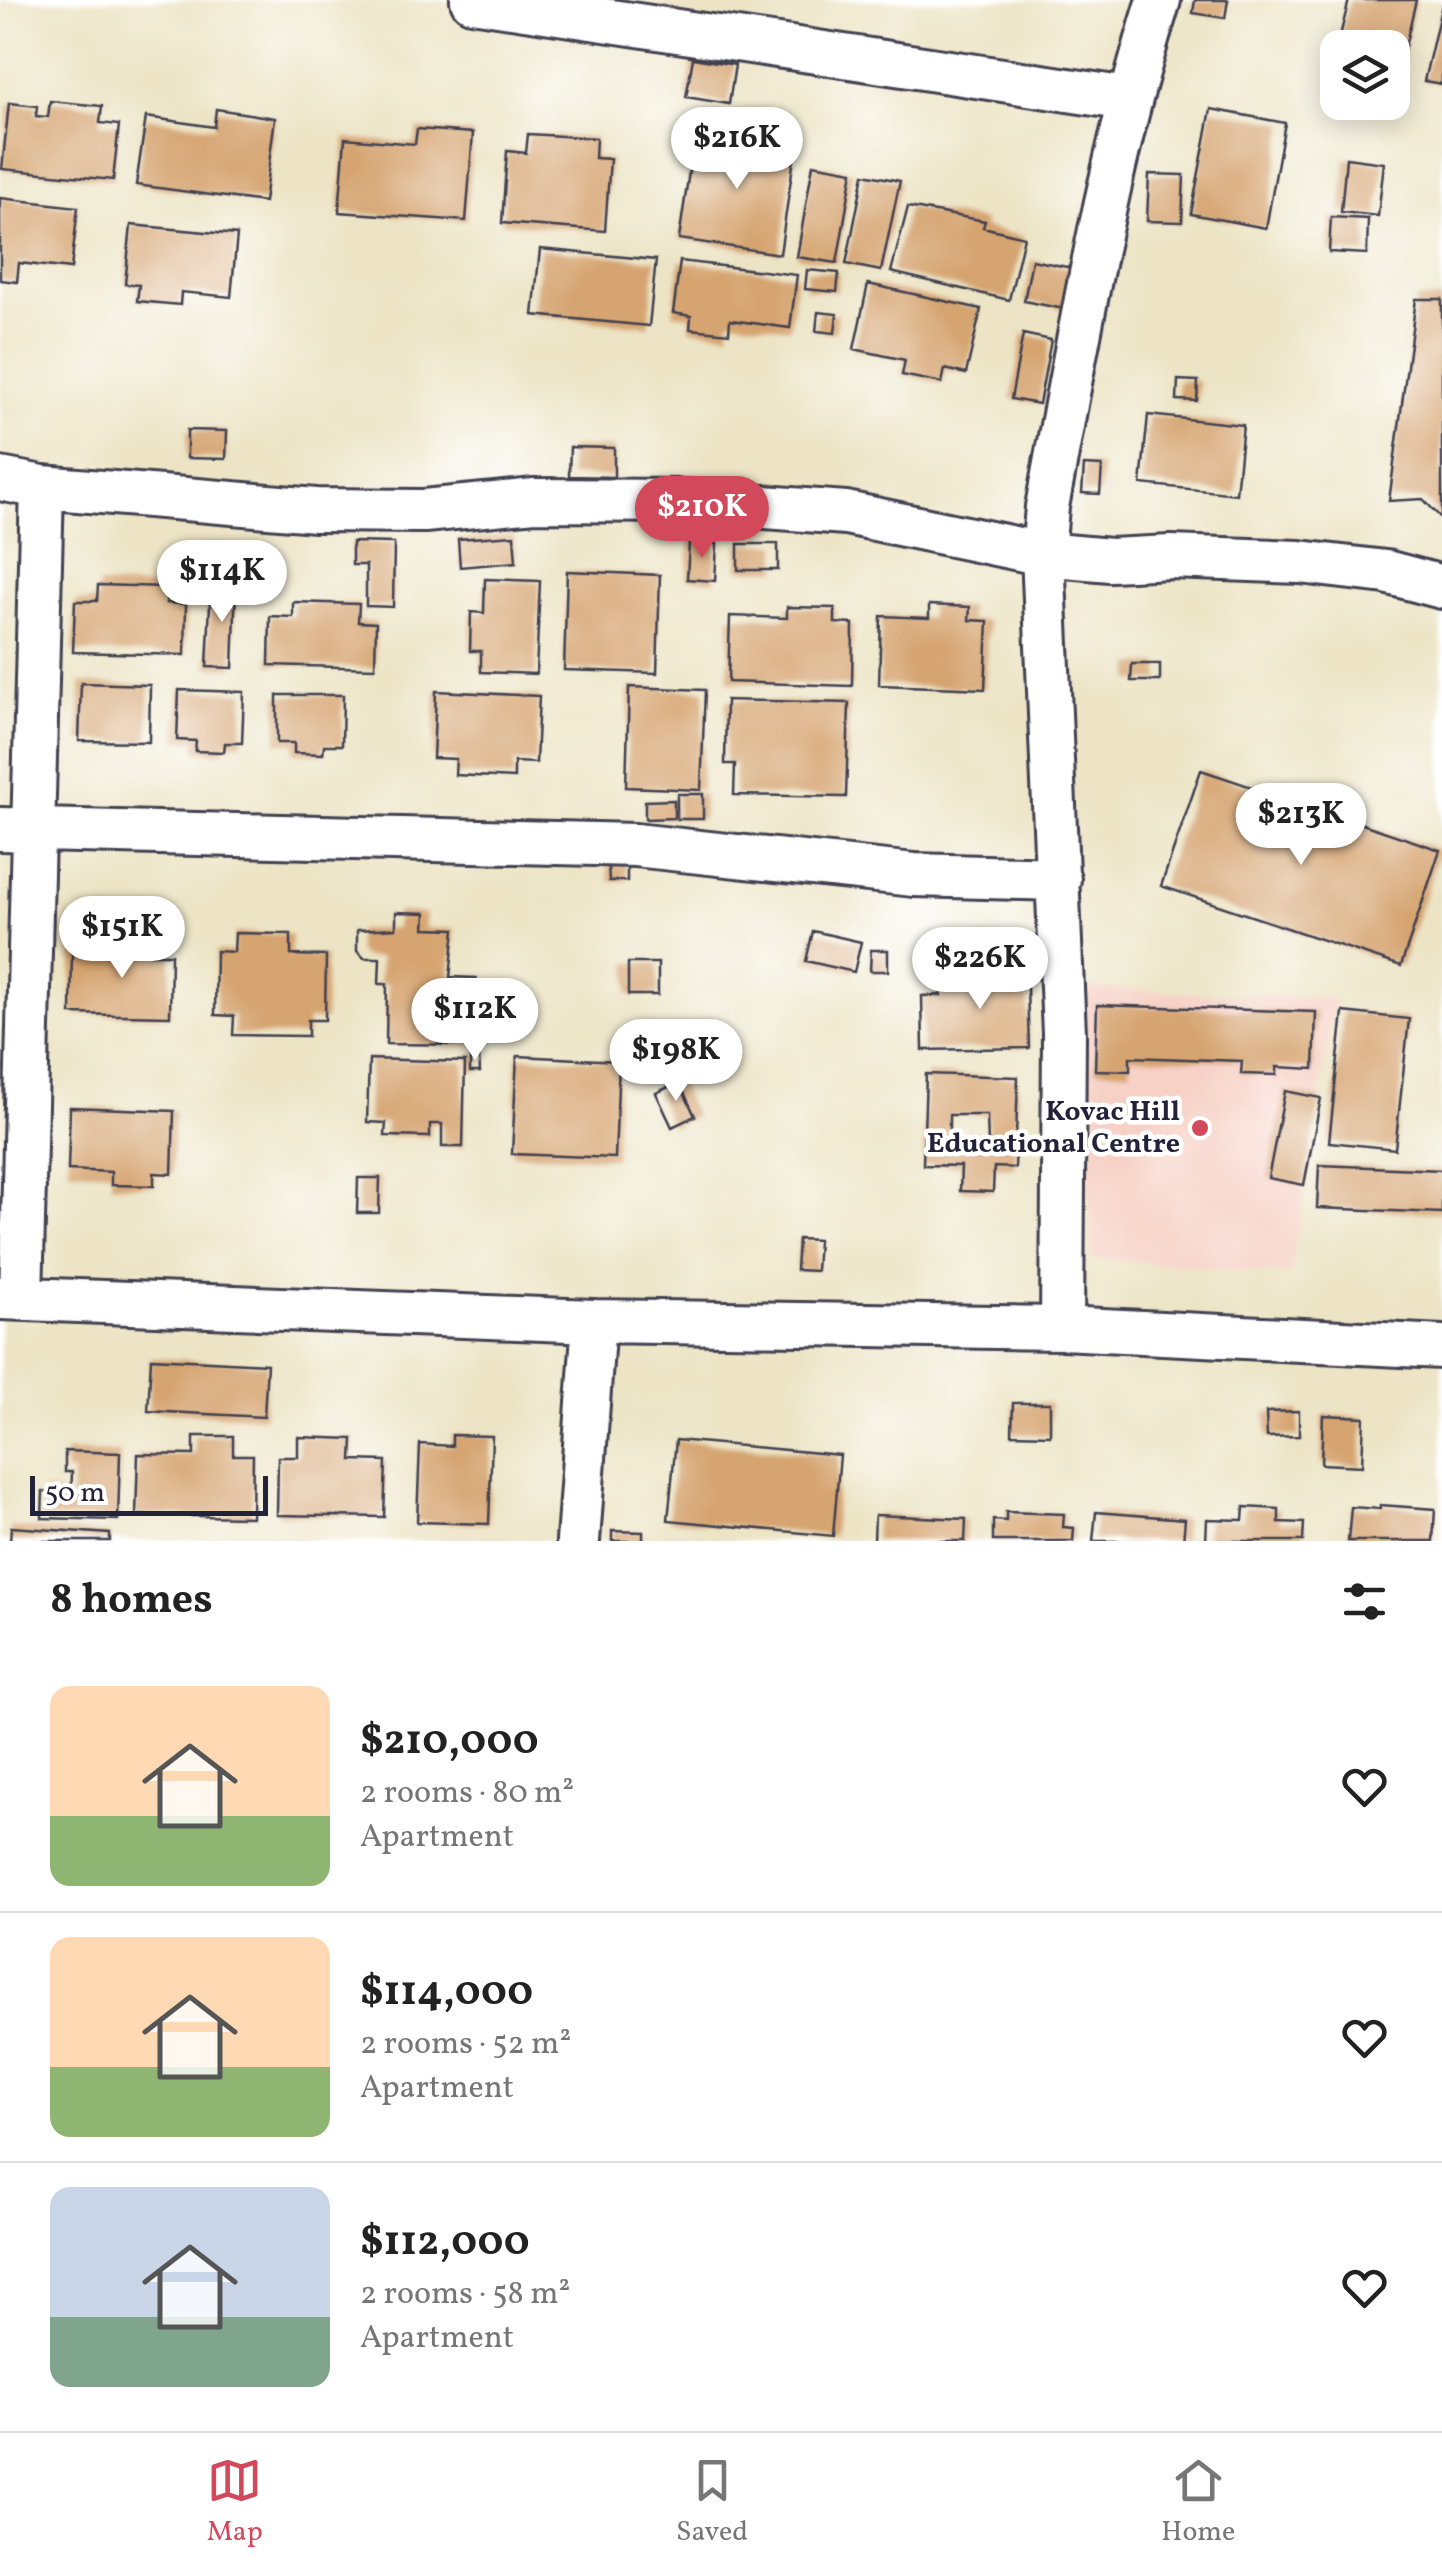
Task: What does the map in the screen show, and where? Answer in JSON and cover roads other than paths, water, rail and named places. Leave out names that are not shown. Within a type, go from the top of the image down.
[{"type":"street","points":[[472,0],[1128,100]]},
{"type":"street","points":[[1062,1328],[1064,1033],[1043,554],[1089,284],[1128,100],[1159,0]]},
{"type":"street","points":[[0,479],[42,487],[316,510],[424,511],[535,500],[682,501],[846,512],[1043,554],[1110,560],[1172,557],[1300,562],[1386,572],[1442,587]]},
{"type":"street","points":[[42,487],[17,830],[11,1298],[594,1321],[1062,1328],[1442,1347]]},
{"type":"street","points":[[17,830],[634,845],[914,874],[1058,879]]},
{"type":"street","points":[[578,1541],[594,1321]]},
{"type":"place","name":"Kovac Hill Educational Centre","points":[[1200,1128]]}]
